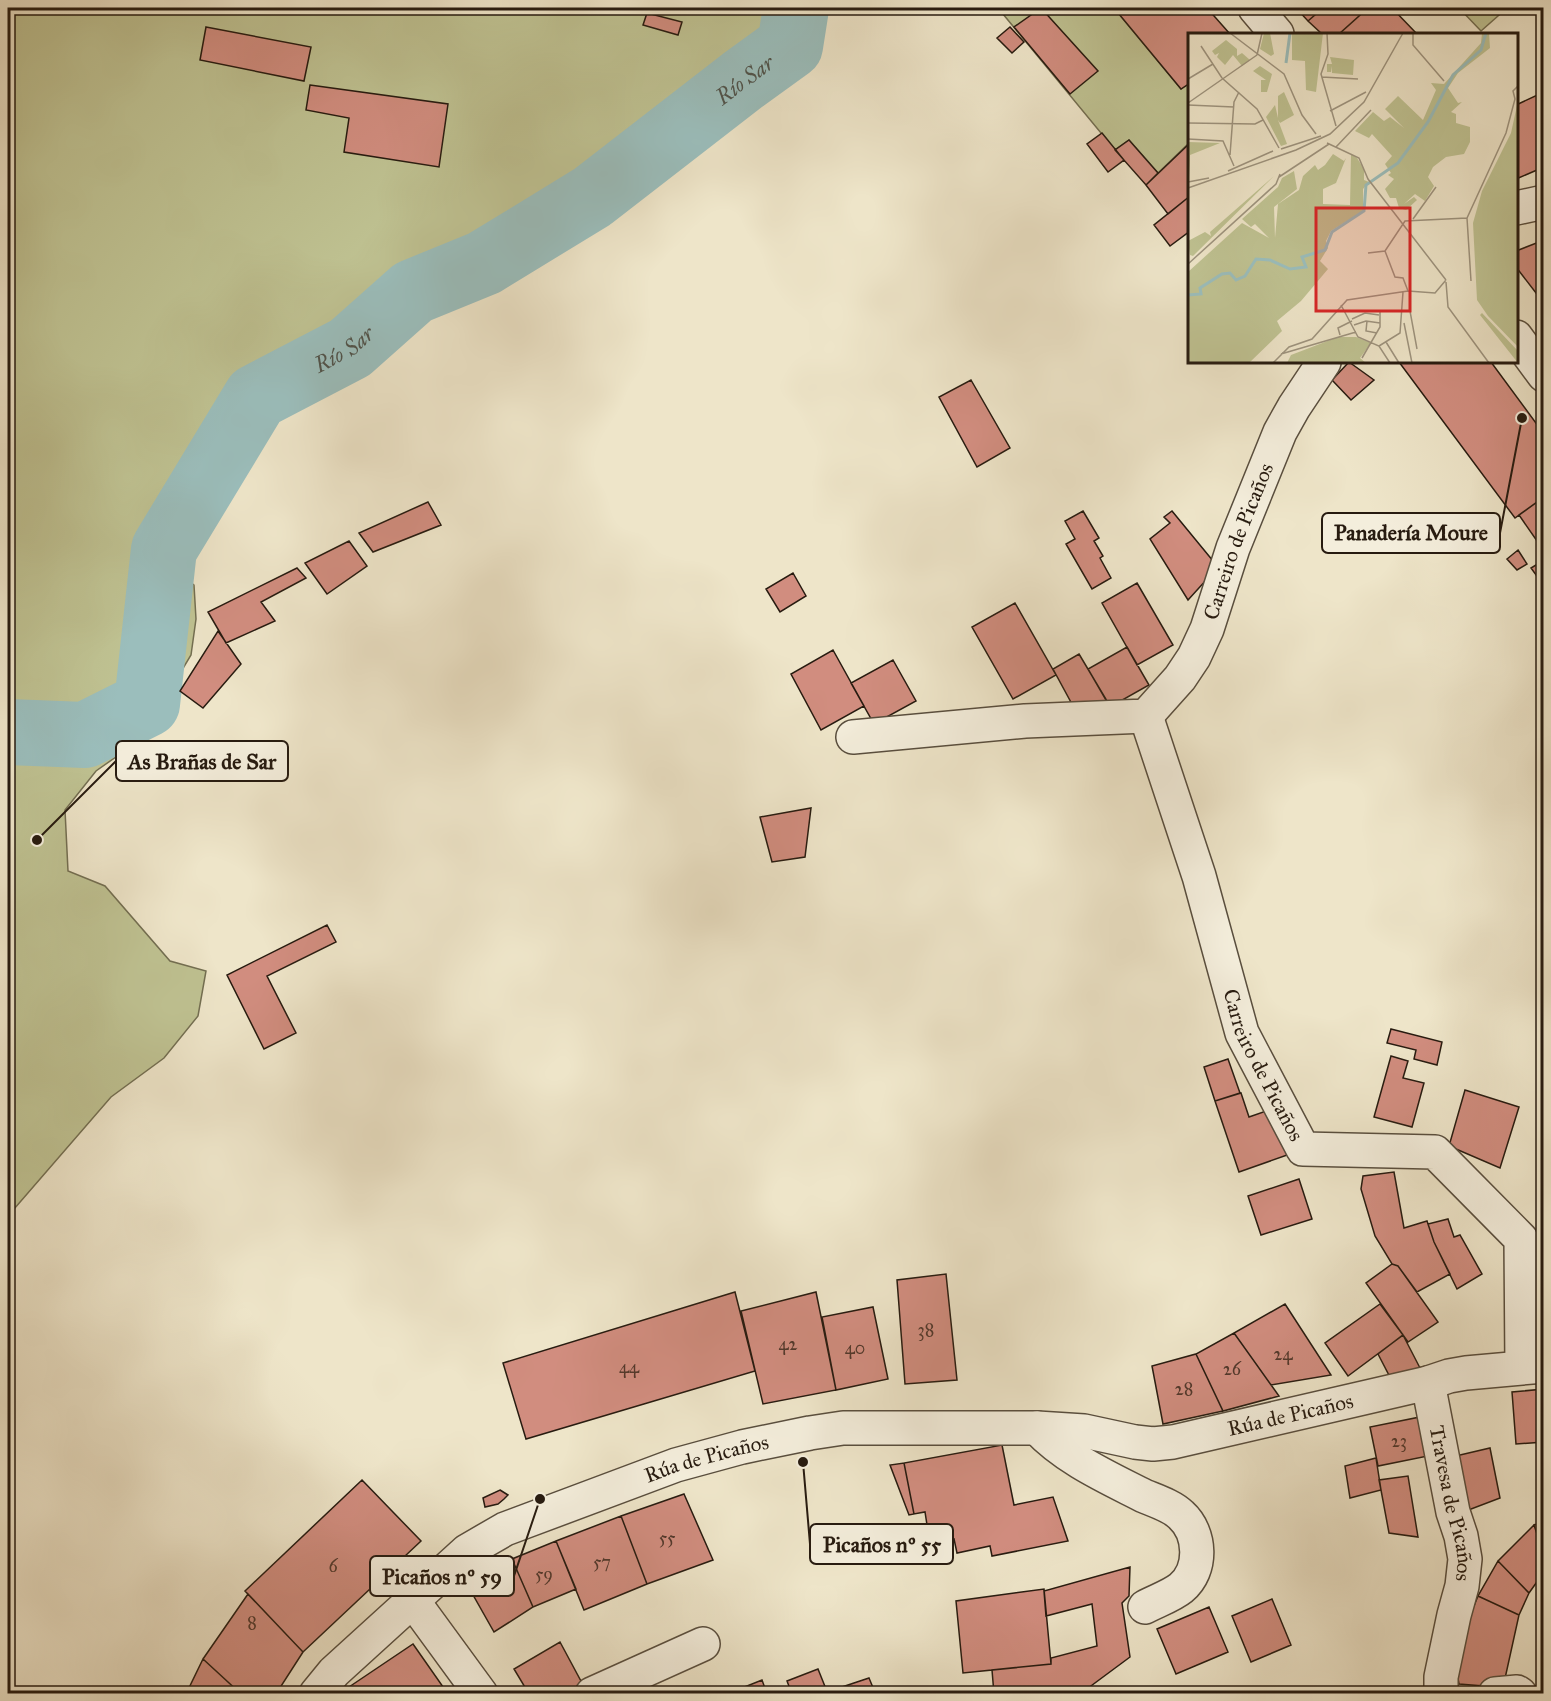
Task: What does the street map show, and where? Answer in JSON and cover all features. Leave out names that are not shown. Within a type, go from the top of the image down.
[{"type":"street","points":[[1255,8],[1276,33]]},
{"type":"street","points":[[1518,208],[1544,201]]},
{"type":"street","points":[[1518,340],[1544,375]]},
{"type":"street","name":"Carreiro de Picaños","points":[[1323,363],[1280,432],[1233,548],[1207,629],[1194,657],[1180,678],[1146,716],[1199,876],[1242,1033],[1303,1149],[1435,1152],[1521,1239],[1533,1367]]},
{"type":"street","points":[[853,737],[1014,722],[1146,716]]},
{"type":"street","name":"Rúa de Picaños","points":[[316,1694],[334,1672],[467,1551],[505,1528],[646,1475],[742,1447],[843,1428],[1037,1428],[1084,1431],[1135,1442],[1173,1442],[1428,1383],[1466,1372],[1533,1367]]},
{"type":"street","name":"Travesa de Picaños","points":[[1428,1383],[1453,1512],[1461,1536],[1465,1559],[1462,1586],[1442,1677],[1441,1694]]},
{"type":"street","points":[[1037,1428],[1048,1440],[1097,1472],[1180,1514],[1193,1530],[1198,1551],[1192,1573],[1182,1587],[1145,1607]]},
{"type":"street","points":[[413,1601],[481,1694]]},
{"type":"street","points":[[592,1694],[703,1644]]},
{"type":"street","points":[[1495,1694],[1517,1692],[1520,1694]]},
{"type":"green space","points":[[8,8],[786,8],[781,44],[714,95],[633,149],[588,186],[478,251],[410,278],[346,334],[247,387],[153,550],[194,585],[196,619],[191,655],[170,690],[157,728],[96,771],[65,810],[68,871],[105,886],[170,961],[206,971],[198,1016],[164,1058],[111,1097],[8,1216]]},
{"type":"green space","points":[[998,8],[1114,8],[1181,89],[1188,84],[1188,144],[1158,173],[1129,140],[1115,150]]},
{"type":"green space","points":[[1459,8],[1507,8],[1481,31]]},
{"type":"building","points":[[1041,8],[1098,71],[1070,94],[1014,27]]},
{"type":"building","points":[[1114,8],[1207,8],[1229,33],[1188,33],[1188,84],[1181,89]]},
{"type":"building","points":[[1296,8],[1323,8],[1308,21]]},
{"type":"building","points":[[1323,8],[1368,8],[1340,33],[1321,33],[1308,21]]},
{"type":"building","points":[[1368,8],[1392,8],[1416,33],[1340,33]]},
{"type":"building","points":[[647,13],[682,22],[678,35],[643,25]]},
{"type":"building","points":[[206,27],[311,47],[304,81],[200,60]]},
{"type":"building","points":[[1010,27],[1024,42],[1012,53],[997,38]]},
{"type":"building","points":[[310,85],[448,104],[439,167],[344,152],[349,118],[306,110]]},
{"type":"building","points":[[1544,92],[1544,167],[1518,178],[1518,104]]},
{"type":"building","points":[[1102,133],[1124,160],[1108,172],[1087,144]]},
{"type":"building","points":[[1129,140],[1158,173],[1146,185],[1115,150]]},
{"type":"building","points":[[1188,145],[1188,198],[1168,214],[1146,185]]},
{"type":"building","points":[[1188,198],[1188,232],[1170,246],[1154,225]]},
{"type":"building","points":[[1544,240],[1543,302],[1518,270],[1518,250]]},
{"type":"building","points":[[1350,363],[1374,380],[1351,400],[1332,380]]},
{"type":"building","points":[[1400,363],[1492,363],[1544,434],[1544,497],[1515,518]]},
{"type":"building","points":[[971,380],[1010,448],[977,467],[939,397]]},
{"type":"building","points":[[1544,497],[1544,551],[1519,515]]},
{"type":"building","points":[[428,502],[441,525],[373,552],[359,533]]},
{"type":"building","points":[[1083,511],[1099,538],[1094,541],[1103,556],[1100,558],[1111,578],[1092,589],[1066,544],[1075,539],[1065,521]]},
{"type":"building","points":[[1172,511],[1218,567],[1188,600],[1150,539],[1170,523],[1164,517]]},
{"type":"building","points":[[349,541],[367,566],[327,594],[305,563]]},
{"type":"building","points":[[1518,550],[1527,564],[1517,570],[1507,559]]},
{"type":"building","points":[[1544,560],[1544,586],[1531,568]]},
{"type":"building","points":[[297,568],[306,578],[261,602],[275,621],[226,643],[208,612]]},
{"type":"building","points":[[793,573],[806,596],[780,612],[766,589]]},
{"type":"building","points":[[1137,583],[1173,645],[1137,665],[1102,603]]},
{"type":"building","points":[[1015,603],[1056,675],[1013,699],[972,627]]},
{"type":"building","points":[[218,631],[241,664],[203,708],[180,691]]},
{"type":"building","points":[[1127,647],[1149,685],[1110,707],[1088,669]]},
{"type":"building","points":[[833,650],[864,706],[821,730],[791,674]]},
{"type":"building","points":[[1079,654],[1107,701],[1079,717],[1053,669]]},
{"type":"building","points":[[893,660],[916,701],[874,724],[851,683]]},
{"type":"building","points":[[811,808],[805,857],[772,862],[760,817]]},
{"type":"building","points":[[327,925],[336,942],[267,976],[296,1033],[264,1049],[227,975]]},
{"type":"building","points":[[1391,1029],[1442,1042],[1437,1065],[1414,1059],[1416,1050],[1387,1043]]},
{"type":"building","points":[[1391,1056],[1408,1061],[1403,1078],[1424,1083],[1412,1127],[1374,1117]]},
{"type":"building","points":[[1228,1059],[1240,1093],[1215,1101],[1204,1067]]},
{"type":"building","points":[[1465,1090],[1519,1107],[1500,1168],[1449,1146]]},
{"type":"building","points":[[1241,1093],[1249,1117],[1275,1108],[1290,1154],[1239,1172],[1215,1101]]},
{"type":"building","points":[[1394,1172],[1404,1228],[1427,1221],[1434,1242],[1450,1274],[1417,1292],[1398,1266],[1392,1264],[1375,1236],[1361,1189],[1363,1176]]},
{"type":"building","points":[[1299,1179],[1312,1219],[1261,1235],[1248,1196]]},
{"type":"building","points":[[1448,1219],[1454,1237],[1460,1235],[1482,1274],[1457,1289],[1434,1242],[1428,1224]]},
{"type":"building","points":[[1392,1264],[1398,1266],[1438,1322],[1408,1342],[1366,1283]]},
{"type":"building","points":[[946,1274],[957,1380],[905,1384],[897,1280]]},
{"type":"building","points":[[735,1292],[755,1371],[526,1439],[503,1363]]},
{"type":"building","points":[[816,1292],[836,1390],[763,1404],[741,1311]]},
{"type":"building","points":[[1285,1304],[1331,1375],[1271,1385],[1234,1333]]},
{"type":"building","points":[[1380,1304],[1403,1335],[1348,1376],[1325,1343]]},
{"type":"building","points":[[873,1307],[888,1379],[836,1390],[822,1317]]},
{"type":"building","points":[[1234,1333],[1279,1396],[1223,1411],[1196,1354]]},
{"type":"building","points":[[1403,1335],[1420,1368],[1391,1379],[1378,1354]]},
{"type":"building","points":[[1196,1354],[1223,1411],[1163,1424],[1152,1366]]},
{"type":"building","points":[[1544,1389],[1544,1442],[1516,1444],[1512,1392]]},
{"type":"building","points":[[1420,1417],[1428,1456],[1378,1466],[1370,1427]]},
{"type":"building","points":[[1002,1445],[1014,1505],[1053,1497],[1068,1541],[992,1556],[990,1546],[957,1553],[954,1539],[930,1544],[925,1512],[914,1514],[904,1463]]},
{"type":"building","points":[[1490,1448],[1500,1498],[1458,1514],[1447,1458]]},
{"type":"building","points":[[1376,1458],[1381,1490],[1350,1498],[1345,1466]]},
{"type":"building","points":[[904,1463],[914,1514],[909,1515],[890,1465]]},
{"type":"building","points":[[1408,1476],[1418,1537],[1389,1533],[1379,1480]]},
{"type":"building","points":[[362,1480],[421,1541],[303,1652],[245,1591]]},
{"type":"building","points":[[500,1490],[508,1495],[498,1504],[485,1507],[483,1498]]},
{"type":"building","points":[[684,1494],[713,1560],[647,1584],[621,1516]]},
{"type":"building","points":[[621,1516],[647,1584],[584,1610],[556,1541]]},
{"type":"building","points":[[1544,1522],[1544,1555],[1534,1525]]},
{"type":"building","points":[[1534,1525],[1544,1555],[1544,1572],[1529,1593],[1498,1561]]},
{"type":"building","points":[[556,1541],[576,1589],[533,1607],[512,1559]]},
{"type":"building","points":[[512,1559],[533,1607],[494,1632],[468,1586]]},
{"type":"building","points":[[1498,1561],[1529,1593],[1519,1615],[1478,1596]]},
{"type":"building","points":[[1130,1567],[1129,1596],[1122,1603],[1130,1657],[1080,1694],[1048,1694],[1048,1689],[994,1694],[992,1670],[1051,1664],[1051,1658],[1097,1646],[1092,1604],[1046,1616],[1044,1591]]},
{"type":"building","points":[[1044,1589],[1051,1664],[963,1673],[956,1601]]},
{"type":"building","points":[[248,1594],[303,1652],[276,1694],[241,1694],[203,1659]]},
{"type":"building","points":[[1478,1596],[1519,1615],[1504,1683],[1484,1686],[1459,1684],[1456,1668],[1462,1635]]},
{"type":"building","points":[[1272,1599],[1291,1645],[1251,1662],[1232,1616]]},
{"type":"building","points":[[1209,1607],[1228,1652],[1176,1674],[1157,1629]]},
{"type":"building","points":[[560,1642],[582,1683],[565,1694],[529,1694],[514,1669]]},
{"type":"building","points":[[413,1644],[448,1694],[351,1694],[346,1689]]},
{"type":"building","points":[[203,1659],[241,1694],[186,1694]]},
{"type":"building","points":[[818,1669],[828,1694],[792,1694],[787,1681]]},
{"type":"building","points":[[869,1678],[874,1690],[863,1694],[845,1694],[842,1687]]},
{"type":"building","points":[[762,1680],[767,1694],[727,1694]]},
{"type":"waterway","name":"Río Sar","points":[[8,732],[85,735],[147,704],[164,549],[256,397],[350,348],[413,292],[484,263],[592,197],[790,46],[796,8]]},
{"type":"place","name":"Panadería Moure","points":[[1522,418]]},
{"type":"place","name":"As Brañas de Sar","points":[[37,840]]},
{"type":"place","name":"Picaños nº 55","points":[[803,1462]]},
{"type":"place","name":"Picaños nº 59","points":[[540,1499]]}]
